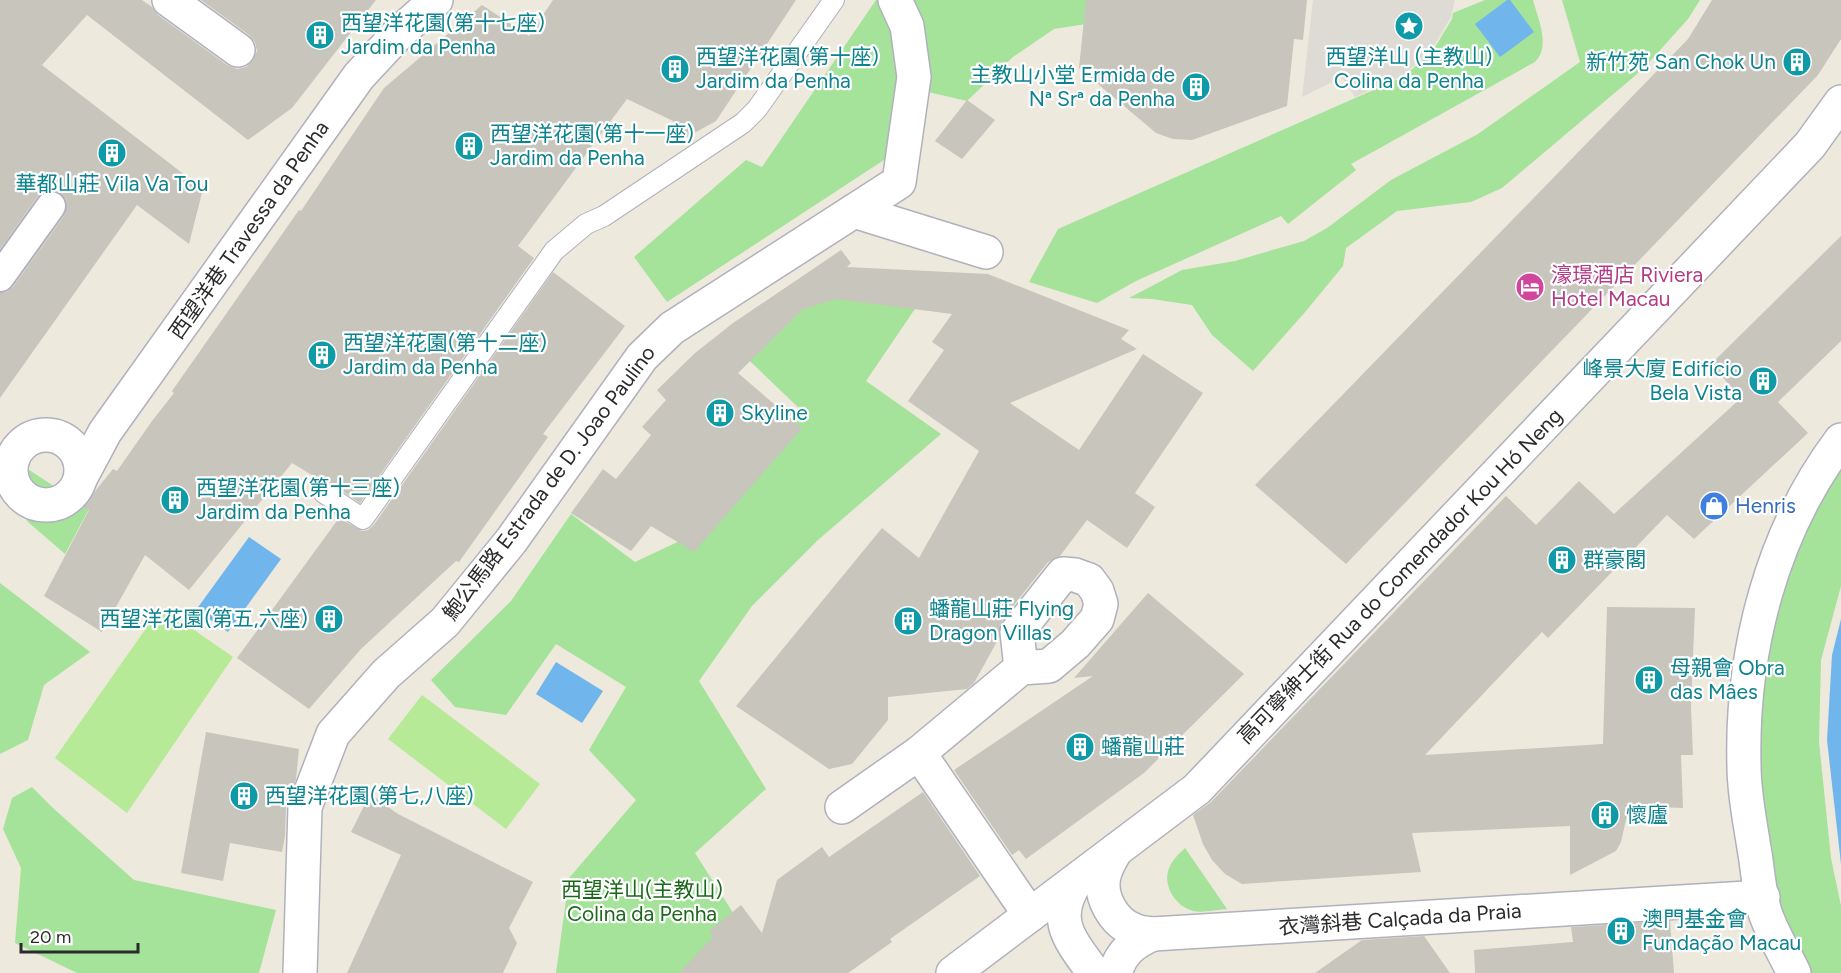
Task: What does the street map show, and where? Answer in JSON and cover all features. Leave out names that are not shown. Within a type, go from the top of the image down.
[{"type":"street","name":"西望洋巷 Travessa da Penha","points":[[81,477],[105,432],[359,76],[399,33],[436,0]]},
{"type":"street","name":"鮑公馬路 Estrada de D. Joao Paulino","points":[[300,973],[305,807],[333,734],[386,674],[445,622],[511,541],[642,357],[672,328],[899,182],[914,77],[907,26],[895,0]]},
{"type":"street","points":[[177,2],[238,50]]},
{"type":"street","name":"高可寧紳士街 Rua do Comendador Kou Hó Neng","points":[[953,973],[1197,789],[1810,145],[1841,102]]},
{"type":"street","points":[[0,277],[51,206]]},
{"type":"street","points":[[854,212],[986,252]]},
{"type":"street","points":[[62,438],[71,444],[78,454],[81,477],[77,487],[60,503],[37,504],[26,499],[18,491],[11,470],[18,448],[27,440],[38,435],[50,434],[62,438],[73,442],[84,442],[96,439],[105,432]]},
{"type":"street","points":[[1794,973],[1765,914],[1748,812],[1744,769],[1747,683],[1764,598],[1778,557],[1794,518],[1814,481],[1841,440]]},
{"type":"street","points":[[842,807],[919,753],[1021,668]]},
{"type":"street","points":[[919,753],[1064,909],[1064,924],[1070,939],[1094,973]]},
{"type":"street","points":[[1116,850],[1107,863],[1103,879],[1104,895],[1110,910],[1119,922]]},
{"type":"street","name":"衣灣斜巷 Calçada da Praia","points":[[1054,899],[1078,900],[1095,906],[1133,930],[1153,934],[1762,897]]},
{"type":"street","points":[[1116,973],[1125,952],[1137,941],[1153,934]]},
{"type":"lane","points":[[324,493],[363,519],[554,251],[586,224],[604,216],[743,123],[757,109],[834,0]]},
{"type":"green space","points":[[876,0],[885,0],[908,58],[887,158],[667,302],[634,257],[746,160],[762,167]]},
{"type":"green space","points":[[908,0],[1088,0],[1086,24],[1054,29],[1013,57],[967,101],[924,91]]},
{"type":"green space","points":[[1485,0],[1533,0],[1543,40],[1540,56],[1535,62],[1351,164],[1356,170],[1288,224],[1281,216],[1136,281],[1097,303],[1029,282],[1058,229],[1403,77],[1432,52],[1452,19],[1453,13]]},
{"type":"green space","points":[[1562,0],[1700,0],[1688,19],[1643,69],[1502,188],[1471,202],[1397,211],[1346,248],[1343,266],[1253,371],[1212,335],[1192,305],[1129,298],[1182,270],[1235,261],[1304,241],[1327,228],[1391,180],[1478,134],[1580,62]]},
{"type":"green space","name":"西望洋山(主教山) Colina da Penha","points":[[791,291],[923,297],[866,381],[941,434],[818,540],[752,606],[699,681],[766,789],[695,853],[742,927],[690,973],[556,973],[566,900],[563,885],[636,800],[589,750],[626,687],[556,644],[506,715],[455,707],[431,680],[511,601],[571,514],[635,562],[703,530],[799,408],[734,346]]},
{"type":"green space","points":[[0,451],[89,509],[65,554],[28,522],[13,497],[0,485]]},
{"type":"green space","points":[[1841,458],[1841,586],[1821,660],[1819,742],[1831,858],[1841,906],[1841,973],[1805,973],[1790,943],[1756,835],[1766,596]]},
{"type":"green space","points":[[0,583],[90,652],[44,685],[28,740],[0,754]]},
{"type":"green space","points":[[161,607],[233,657],[127,813],[55,758]]},
{"type":"green space","points":[[422,695],[540,784],[506,829],[388,739]]},
{"type":"green space","points":[[32,787],[134,880],[276,910],[259,973],[77,973],[15,943],[21,868],[3,829],[12,798]]},
{"type":"green space","points":[[1185,848],[1227,909],[1193,911],[1175,899],[1167,880],[1168,873],[1173,861]]},
{"type":"shaded area","points":[[1313,0],[1455,0],[1451,17],[1431,51],[1402,76],[1355,97],[1342,77],[1302,97]]},
{"type":"water","points":[[1510,0],[1534,32],[1500,57],[1475,24]]},
{"type":"water","points":[[249,537],[281,559],[228,632],[196,610]]},
{"type":"water","points":[[1841,619],[1841,864],[1827,740],[1832,655]]},
{"type":"water","points":[[556,662],[603,691],[582,723],[536,694]]},
{"type":"building","points":[[0,0],[142,0],[158,15],[227,65],[237,69],[246,67],[253,60],[257,51],[255,42],[249,35],[201,0],[376,0],[292,108],[248,140],[87,15],[42,65],[203,189],[189,244],[137,205],[0,398],[0,293],[7,292],[13,287],[64,216],[67,207],[66,199],[60,192],[44,191],[0,249]]},
{"type":"building","points":[[553,0],[796,0],[716,121],[687,137],[673,121],[627,99],[518,246],[534,258],[360,503],[331,483],[322,481],[292,463],[189,590],[145,555],[102,632],[44,596],[89,510],[83,506],[113,469],[117,471],[174,393],[172,391],[299,210],[301,211],[384,88],[482,5],[529,36]]},
{"type":"building","name":"主教山小堂 Ermida de Nª Srª da Penha","points":[[1086,0],[1307,0],[1303,40],[1294,39],[1287,106],[1192,140],[1173,139],[1156,133],[1079,68]]},
{"type":"building","name":"濠璟酒店 Riviera Hotel Macau","points":[[1712,0],[1841,0],[1841,39],[1818,75],[1346,564],[1255,485],[1688,39]]},
{"type":"building","points":[[967,100],[995,120],[962,159],[935,141]]},
{"type":"building","points":[[1841,236],[1841,341],[1778,402],[1808,433],[1694,539],[1667,515],[1548,638],[1542,632],[1425,755],[1603,744],[1607,607],[1695,608],[1691,707],[1693,755],[1681,755],[1683,808],[1629,806],[1621,842],[1616,851],[1570,875],[1570,826],[1412,833],[1421,872],[1242,884],[1225,874],[1212,860],[1203,844],[1193,815],[1211,802],[1506,496],[1536,525],[1579,481],[1614,514],[1741,398],[1711,364]]},
{"type":"building","points":[[841,250],[851,263],[847,267],[988,274],[1129,330],[1121,339],[1137,349],[1010,403],[1079,450],[1143,354],[1203,393],[1135,493],[1155,507],[1127,548],[1087,520],[1060,556],[1048,562],[1002,620],[999,638],[974,683],[967,689],[888,697],[888,720],[852,764],[829,769],[736,706],[882,528],[919,558],[979,451],[908,401],[944,350],[932,342],[952,314],[836,299],[803,309],[738,373],[802,428],[694,552],[651,526],[631,551],[571,513],[603,469],[616,479],[651,435],[642,427],[666,400],[657,390],[695,353],[733,323]]},
{"type":"building","points":[[553,272],[625,326],[543,434],[548,437],[459,562],[456,561],[361,649],[309,709],[237,658],[339,518],[362,531],[373,526]]},
{"type":"building","name":"蟠龍山莊","points":[[1148,593],[1244,674],[1144,773],[1026,859],[1019,850],[1012,855],[954,770],[1093,676],[1074,678]]},
{"type":"building","name":"西望洋花園(第七,八座)","points":[[206,732],[299,749],[296,779],[286,806],[282,852],[230,843],[223,881],[181,873]]},
{"type":"building","points":[[923,792],[980,876],[890,939],[892,942],[848,973],[679,973],[713,937],[709,931],[741,905],[762,933],[777,880],[822,847],[829,857]]},
{"type":"building","points":[[370,794],[398,814],[533,882],[509,928],[517,943],[503,973],[347,973],[401,855],[351,832]]},
{"type":"building","name":"澳門基金會 Fundação Macau","points":[[1670,921],[1674,973],[1475,973],[1474,950],[1573,942],[1571,927]]},
{"type":"building","points":[[1424,936],[1450,973],[1315,973],[1362,940]]},
{"type":"place","name":"西望洋山 (主教山) Colina da Penha","points":[[1409,26]]},
{"type":"place","name":"西望洋花園(第十七座) Jardim da Penha","points":[[320,35]]},
{"type":"place","name":"新竹苑 San Chok Un","points":[[1797,62]]},
{"type":"place","name":"西望洋花園(第十座) Jardim da Penha","points":[[675,69]]},
{"type":"place","name":"主教山小堂 Ermida de Nª Srª da Penha","points":[[1196,87]]},
{"type":"place","name":"西望洋花園(第十一座) Jardim da Penha","points":[[469,146]]},
{"type":"place","name":"華都山莊 Vila Va Tou","points":[[112,153]]},
{"type":"place","name":"濠璟酒店 Riviera Hotel Macau","points":[[1530,287]]},
{"type":"place","name":"西望洋花園(第十二座) Jardim da Penha","points":[[322,355]]},
{"type":"place","name":"峰景大廈 Edifício Bela Vista","points":[[1763,381]]},
{"type":"place","name":"Skyline","points":[[720,413]]},
{"type":"place","name":"西望洋花園(第十三座) Jardim da Penha","points":[[175,500]]},
{"type":"place","name":"Henris","points":[[1714,506]]},
{"type":"place","name":"群豪閣","points":[[1562,560]]},
{"type":"place","name":"西望洋花園(第五,六座)","points":[[329,619]]},
{"type":"place","name":"蟠龍山莊 Flying Dragon Villas","points":[[908,621]]},
{"type":"place","name":"母親會 Obra das Mâes","points":[[1649,680]]},
{"type":"place","name":"蟠龍山莊","points":[[1080,747]]},
{"type":"place","name":"西望洋花園(第七,八座)","points":[[244,796]]},
{"type":"place","name":"懷廬","points":[[1605,815]]},
{"type":"place","name":"澳門基金會 Fundação Macau","points":[[1621,931]]}]
